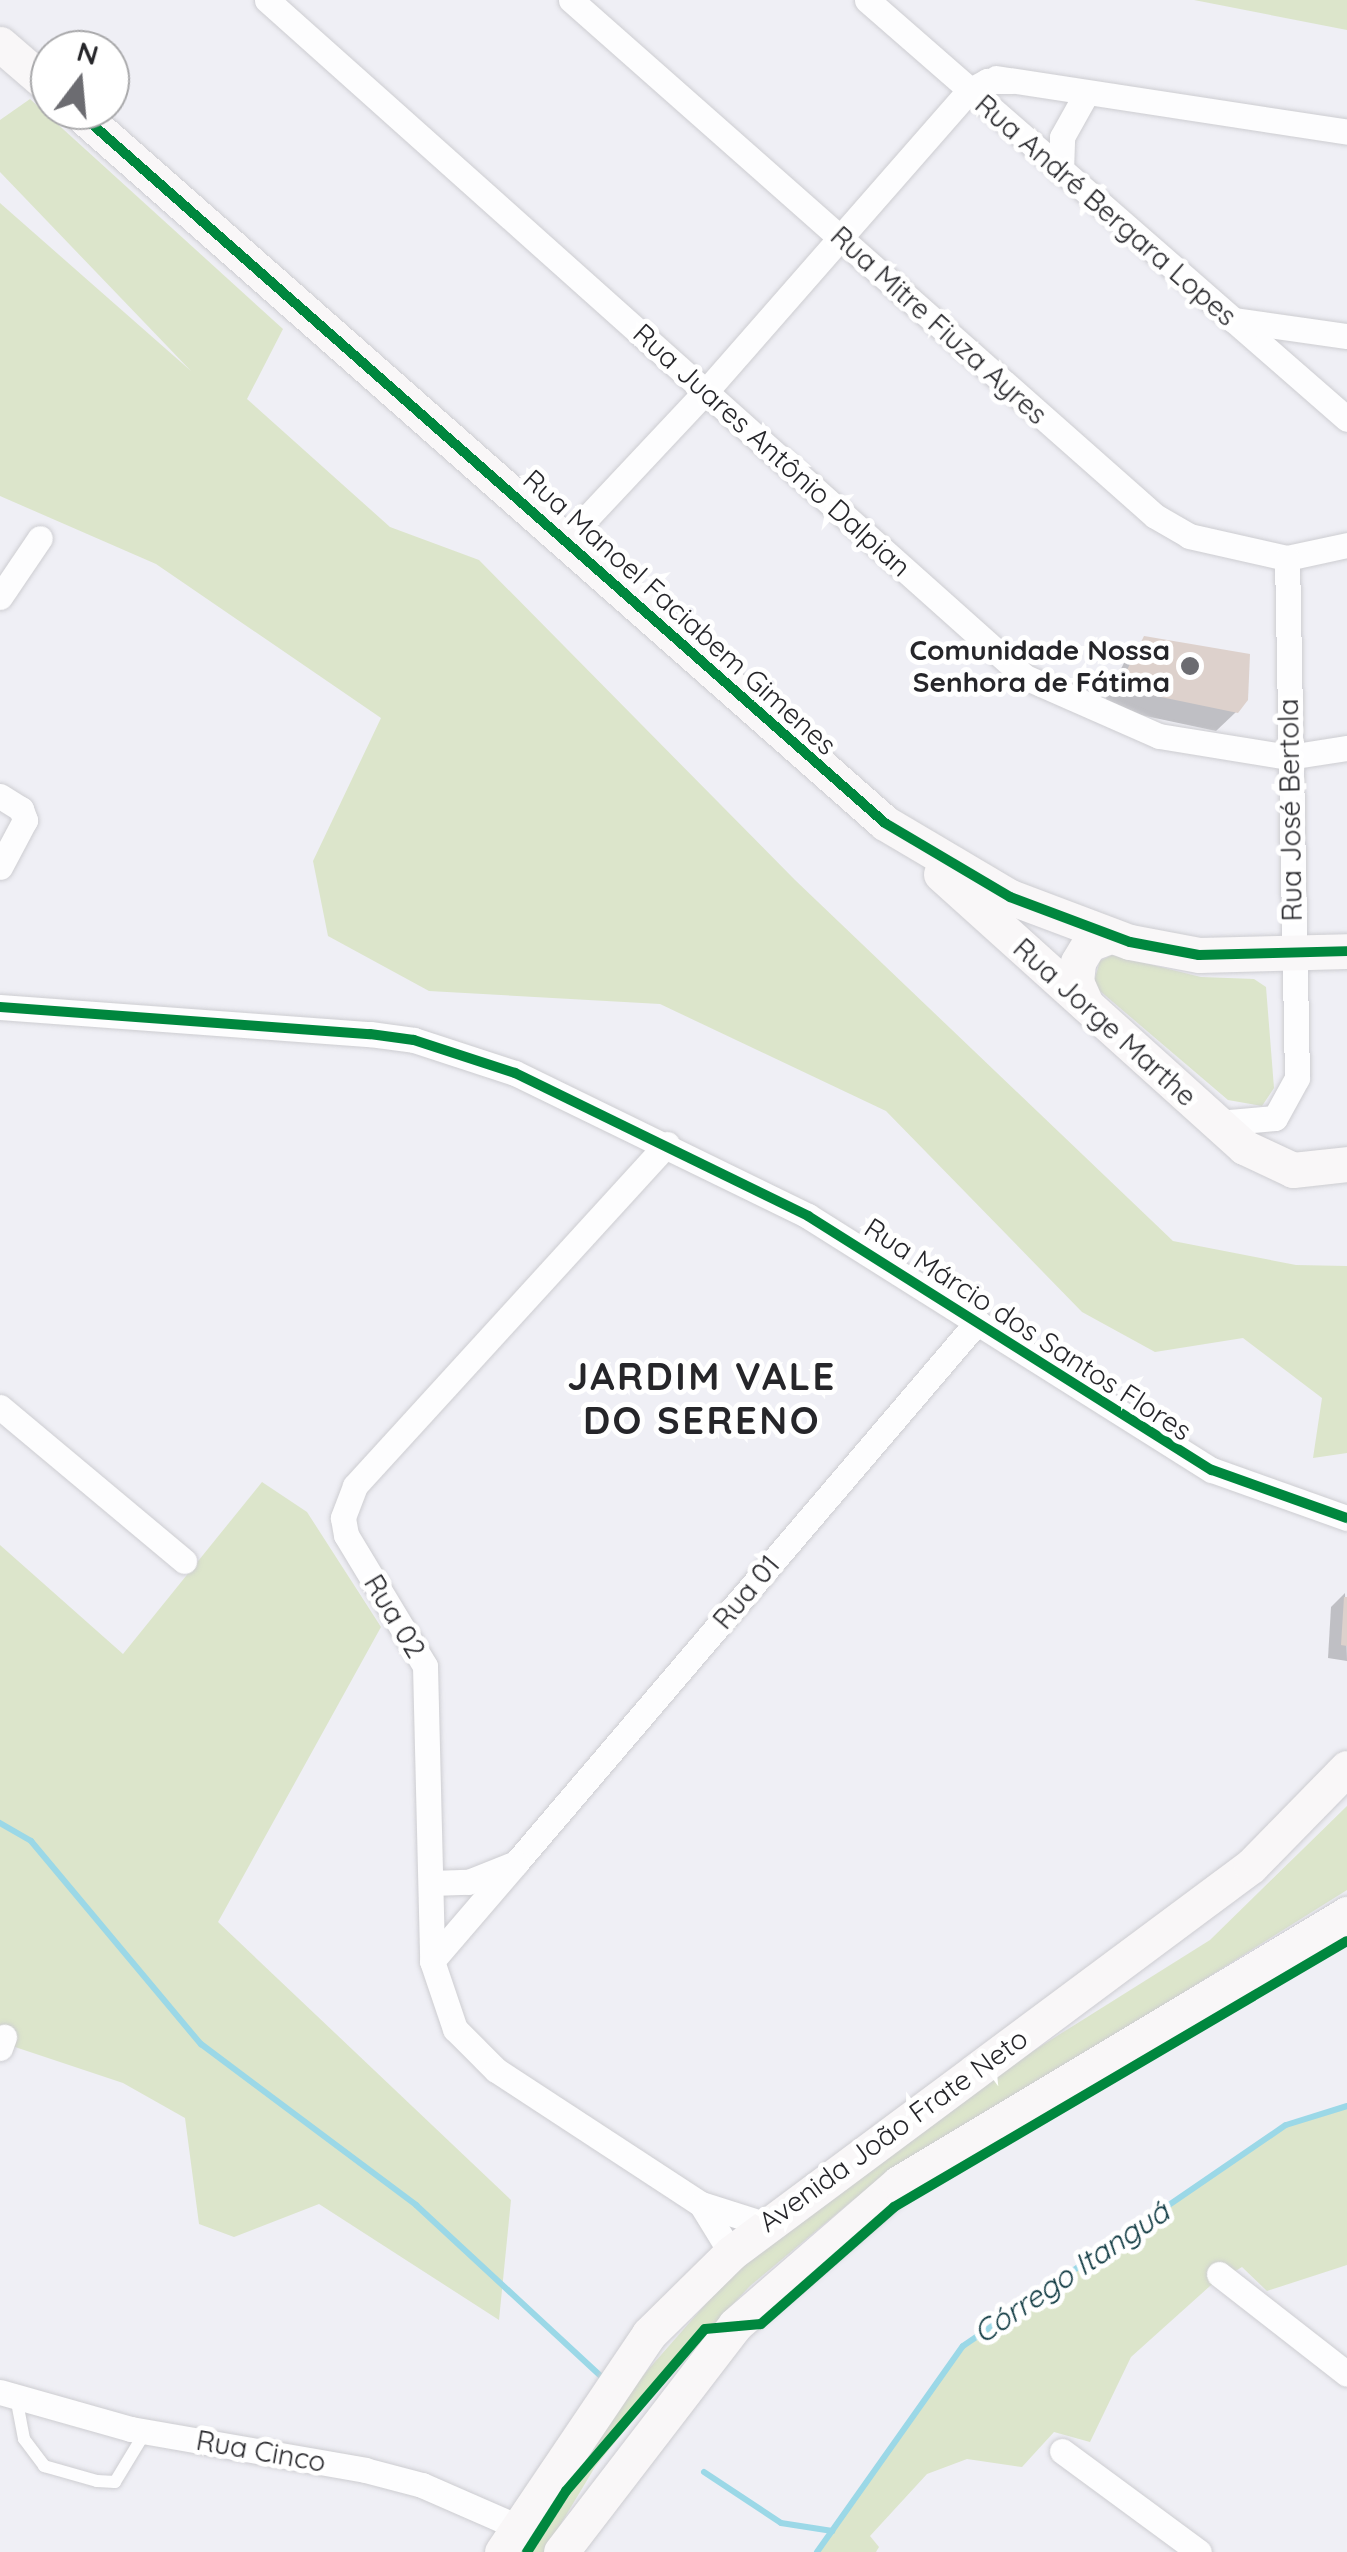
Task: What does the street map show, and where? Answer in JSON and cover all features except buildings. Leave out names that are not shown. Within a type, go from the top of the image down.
[{"type":"street","name":"Rua Juares Antônio Dalpian","points":[[267,0],[1025,677],[1159,736],[1289,757],[1347,748]]},
{"type":"street","name":"Rua Mitre Fiuza Ayres","points":[[572,0],[1154,516],[1189,536],[1287,558],[1347,545]]},
{"type":"street","name":"Rua André Bergara Lopes","points":[[867,0],[1347,419]]},
{"type":"street","points":[[1,45],[30,70]]},
{"type":"street","points":[[935,61],[1012,81],[1086,94],[1347,132]]},
{"type":"street","points":[[567,539],[707,390],[969,91],[987,81],[1012,81]]},
{"type":"street","points":[[1061,171],[1062,137],[1086,94]]},
{"type":"street","name":"Rua Manoel Faciabem Gimenes","points":[[99,130],[885,823],[1010,897],[1110,936],[1199,955],[1292,956],[1347,950]]},
{"type":"street","points":[[1232,320],[1347,336]]},
{"type":"street","points":[[0,597],[40,538]]},
{"type":"street","name":"Rua José Bertola","points":[[1218,1123],[1265,1122],[1286,1105],[1297,1078],[1287,558]]},
{"type":"street","points":[[0,796],[21,809],[25,820],[0,867]]},
{"type":"street","name":"Rua Jorge Marthe","points":[[885,823],[1244,1146],[1294,1170],[1347,1164]]},
{"type":"street","points":[[1086,1004],[1076,982],[1078,962],[1090,944],[1110,936]]},
{"type":"street","name":"Rua Márcio dos Santos Flores","points":[[0,1007],[414,1040],[515,1073],[808,1216],[1212,1470],[1347,1518]]},
{"type":"street","name":"Rua 02","points":[[667,1144],[371,1468],[347,1503],[346,1535],[413,1636],[425,1666],[432,1960],[444,2004],[474,2052],[700,2204],[764,2224]]},
{"type":"street","name":"Rua 01","points":[[432,1960],[977,1322]]},
{"type":"street","points":[[0,1407],[184,1561]]},
{"type":"street","name":"Avenida João Frate Neto","points":[[509,2539],[649,2334],[731,2253],[764,2224],[1252,1866],[1347,1768]]},
{"type":"street","name":"Rua 01","points":[[431,1882],[468,1882],[516,1863]]},
{"type":"street","name":"Avenida João Frate Neto","points":[[561,2552],[734,2326],[899,2183],[1347,1914]]},
{"type":"street","name":"Rua 02","points":[[700,2204],[731,2253]]},
{"type":"street","points":[[1219,2274],[1347,2374]]},
{"type":"street","name":"Rua Cinco","points":[[8,2395],[146,2431],[366,2470],[422,2486],[509,2539]]},
{"type":"street","points":[[1062,2451],[1199,2552]]},
{"type":"lane","points":[[8,2395],[24,2439],[44,2466],[97,2482],[115,2482],[146,2431]]},
{"type":"green space","points":[[1194,0],[1347,0],[1347,30]]},
{"type":"green space","points":[[30,99],[30,130],[64,130],[283,329],[247,399],[390,527],[479,560],[795,880],[1173,1241],[1296,1265],[1347,1266],[1347,1453],[1313,1458],[1322,1398],[1243,1338],[1155,1352],[1082,1312],[886,1111],[660,1004],[429,991],[328,936],[313,861],[381,718],[156,564],[0,496],[0,203],[191,371],[0,172],[0,120]]},
{"type":"green space","points":[[1112,955],[1201,977],[1254,979],[1266,987],[1274,1088],[1262,1106],[1228,1100],[1093,985],[1100,961]]},
{"type":"green space","points":[[262,1482],[307,1512],[381,1627],[218,1922],[511,2200],[499,2320],[319,2204],[234,2237],[199,2224],[185,2118],[123,2083],[0,2042],[0,1545],[123,1654]]},
{"type":"green space","points":[[1347,1806],[1347,1890],[853,2200],[750,2286],[687,2353],[595,2467],[544,2552],[521,2552],[618,2404],[733,2273],[1006,2068],[1210,1940]]},
{"type":"green space","points":[[1347,2106],[1347,2265],[1267,2291],[1242,2267],[1210,2286],[1131,2357],[1090,2442],[1054,2432],[1022,2467],[967,2459],[927,2474],[870,2536],[879,2547],[876,2552],[817,2552],[963,2346],[1286,2125]]},
{"type":"waterway","points":[[0,1823],[31,1841],[201,2044],[416,2205],[603,2378]]},
{"type":"waterway","name":"Córrego Itanguá","points":[[817,2552],[963,2346],[1286,2125],[1347,2106]]},
{"type":"waterway","points":[[704,2472],[781,2523],[832,2531]]},
{"type":"cycle path","points":[[99,130],[885,823],[1010,897],[1130,942],[1199,955],[1347,951]]},
{"type":"cycle path","points":[[0,1007],[370,1034],[414,1040],[515,1073],[808,1216],[1212,1470],[1347,1518]]},
{"type":"cycle path","points":[[527,2552],[566,2491],[705,2329],[761,2324],[894,2207],[1347,1941]]},
{"type":"place","name":"Comunidade Nossa Senhora de Fátima","points":[[1190,666]]},
{"type":"district","name":"JARDIM VALE DO SERENO","points":[[702,1399]]}]
